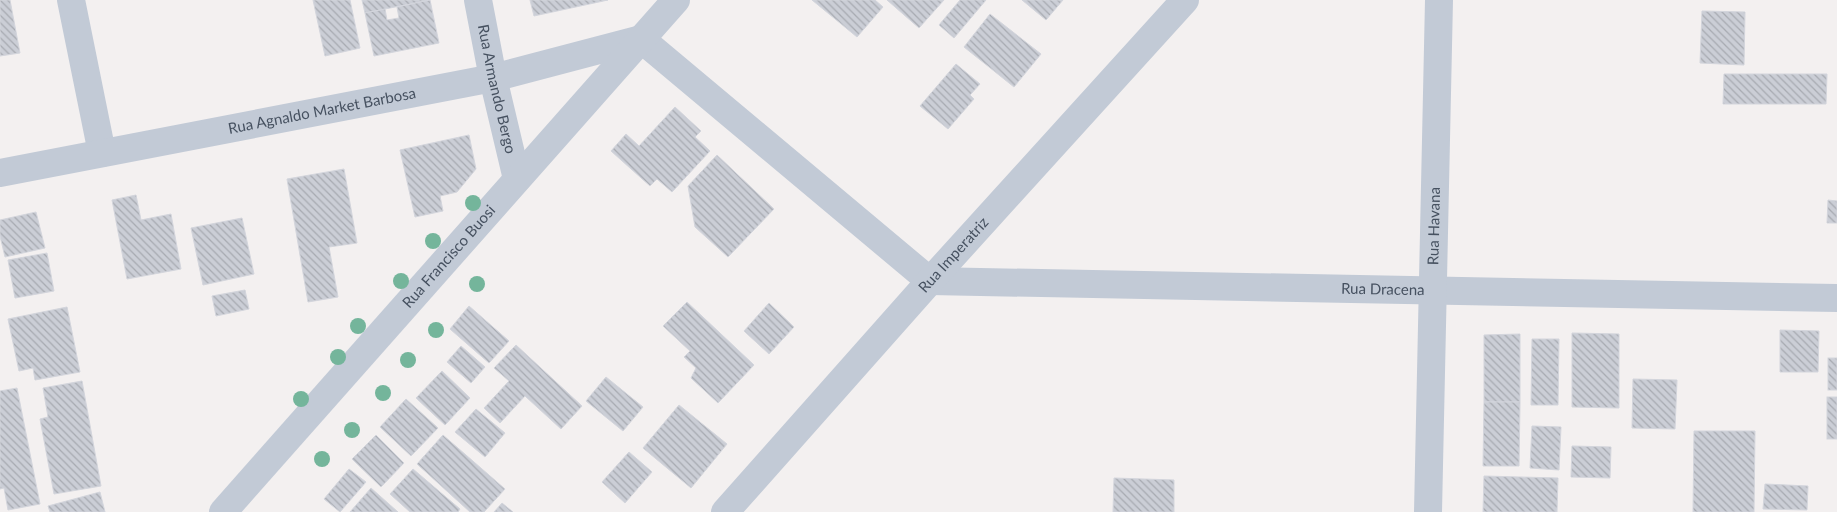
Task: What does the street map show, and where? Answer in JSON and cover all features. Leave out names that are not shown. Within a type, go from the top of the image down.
[{"type":"street","points":[[71,0],[102,154]]},
{"type":"street","name":"Rua Armando Bergo","points":[[478,0],[516,179]]},
{"type":"street","name":"Rua Francisco Buosi","points":[[223,512],[676,0]]},
{"type":"street","name":"Rua Imperatriz","points":[[725,512],[930,281],[1185,0]]},
{"type":"street","name":"Rua Havana","points":[[1428,512],[1439,0]]},
{"type":"street","points":[[641,39],[930,281]]},
{"type":"street","name":"Rua Agnaldo Market Barbosa","points":[[0,173],[494,78],[641,39]]},
{"type":"street","name":"Rua Dracena","points":[[930,281],[1837,298]]},
{"type":"building","points":[[0,0],[10,0],[20,53],[0,56]]},
{"type":"building","points":[[313,0],[350,0],[360,48],[325,56]]},
{"type":"building","points":[[362,0],[430,0],[365,13]]},
{"type":"building","points":[[430,0],[439,43],[374,56],[365,13],[385,9],[387,20],[399,18],[397,7]]},
{"type":"building","points":[[530,0],[608,0],[534,16]]},
{"type":"building","points":[[812,0],[875,0],[883,7],[857,37]]},
{"type":"building","points":[[887,0],[944,0],[919,28]]},
{"type":"building","points":[[960,0],[986,0],[954,38],[939,25]]},
{"type":"building","points":[[1022,0],[1063,0],[1046,20]]},
{"type":"building","points":[[1702,11],[1745,12],[1744,65],[1700,63]]},
{"type":"building","points":[[990,14],[1041,54],[1014,87],[964,47]]},
{"type":"building","points":[[956,64],[980,84],[970,95],[974,99],[948,129],[920,106]]},
{"type":"building","points":[[1724,74],[1827,74],[1826,104],[1723,104]]},
{"type":"building","points":[[675,107],[701,131],[695,137],[710,151],[672,192],[657,179],[650,186],[611,151],[626,134],[639,146]]},
{"type":"building","points":[[469,135],[476,169],[457,192],[440,196],[443,211],[415,217],[400,150]]},
{"type":"building","points":[[717,155],[774,209],[728,257],[695,227],[688,186]]},
{"type":"building","points":[[344,169],[357,243],[329,247],[338,297],[308,302],[287,179]]},
{"type":"building","points":[[136,195],[141,220],[171,214],[181,269],[127,279],[112,200]]},
{"type":"building","points":[[1828,200],[1837,201],[1837,223],[1827,223]]},
{"type":"building","points":[[36,212],[45,248],[5,257],[0,236],[0,220]]},
{"type":"building","points":[[242,218],[254,274],[203,285],[191,228]]},
{"type":"building","points":[[47,253],[54,291],[15,298],[8,260]]},
{"type":"building","points":[[245,290],[249,309],[216,316],[212,296]]},
{"type":"building","points":[[687,302],[754,365],[718,403],[691,378],[696,368],[684,357],[690,351],[663,326]]},
{"type":"building","points":[[769,303],[794,327],[769,354],[744,331]]},
{"type":"building","points":[[469,306],[509,341],[489,363],[450,329]]},
{"type":"building","points":[[67,307],[80,372],[35,380],[33,368],[19,371],[8,319]]},
{"type":"building","points":[[1780,330],[1819,331],[1818,372],[1780,372]]},
{"type":"building","points":[[1572,333],[1619,334],[1619,408],[1572,407]]},
{"type":"building","points":[[1520,334],[1520,402],[1484,402],[1484,335]]},
{"type":"building","points":[[1532,339],[1559,339],[1558,405],[1531,405]]},
{"type":"building","points":[[516,345],[582,406],[561,429],[525,396],[500,423],[484,408],[509,381],[494,368]]},
{"type":"building","points":[[461,346],[485,367],[471,383],[447,362]]},
{"type":"building","points":[[1828,358],[1837,358],[1837,390],[1828,390]]},
{"type":"building","points":[[442,371],[470,398],[445,425],[416,398]]},
{"type":"building","points":[[606,377],[643,407],[623,431],[586,401]]},
{"type":"building","points":[[1633,379],[1677,380],[1675,429],[1632,428]]},
{"type":"building","points":[[82,381],[101,486],[54,494],[40,419],[48,417],[43,388]]},
{"type":"building","points":[[17,388],[40,504],[8,510],[4,488],[0,489],[0,391]]},
{"type":"building","points":[[1827,397],[1837,397],[1837,439],[1827,439]]},
{"type":"building","points":[[406,399],[438,428],[411,456],[380,427]]},
{"type":"building","points":[[1484,402],[1520,402],[1519,466],[1483,466]]},
{"type":"building","points":[[679,405],[727,444],[691,488],[643,448]]},
{"type":"building","points":[[476,409],[505,433],[485,457],[455,432]]},
{"type":"building","points":[[1532,426],[1561,427],[1559,470],[1530,468]]},
{"type":"building","points":[[1694,431],[1755,431],[1754,512],[1693,512]]},
{"type":"building","points":[[376,435],[404,463],[381,487],[352,459]]},
{"type":"building","points":[[443,435],[505,489],[484,512],[470,512],[417,464]]},
{"type":"building","points":[[1572,446],[1611,447],[1610,478],[1571,477]]},
{"type":"building","points":[[629,452],[652,472],[625,503],[602,482]]},
{"type":"building","points":[[349,469],[366,482],[340,512],[324,499]]},
{"type":"building","points":[[413,469],[460,509],[458,512],[410,512],[390,494]]},
{"type":"building","points":[[1484,476],[1558,478],[1557,512],[1483,512]]},
{"type":"building","points":[[1114,478],[1174,480],[1174,512],[1113,512]]},
{"type":"building","points":[[1765,484],[1808,486],[1807,510],[1763,509]]},
{"type":"building","points":[[371,488],[398,512],[350,512]]},
{"type":"building","points":[[100,492],[105,512],[50,512],[48,506]]},
{"type":"building","points":[[502,503],[513,512],[494,512]]}]
